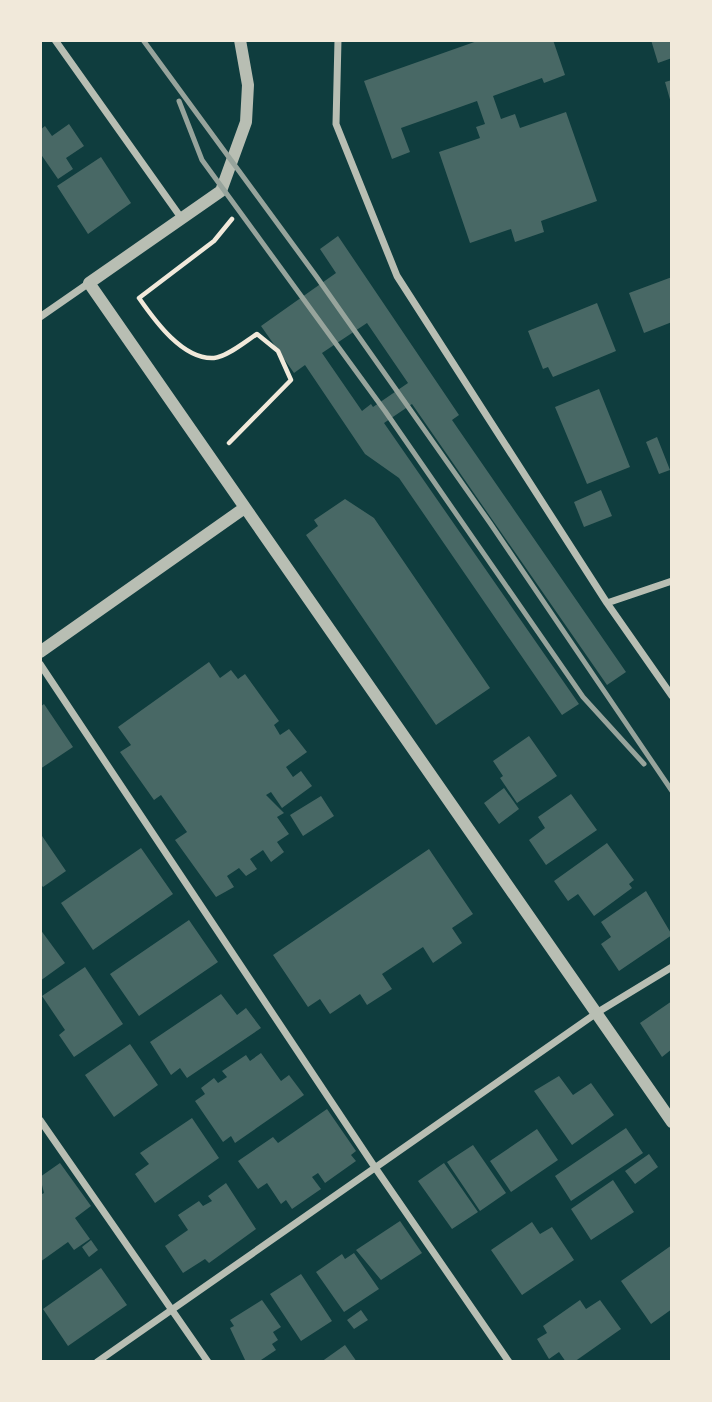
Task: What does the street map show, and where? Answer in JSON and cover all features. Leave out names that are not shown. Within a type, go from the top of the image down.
[{"type":"street","points":[[55,40],[182,219]]},
{"type":"street","points":[[40,317],[220,191],[246,122],[248,85],[240,40]]},
{"type":"street","points":[[338,40],[336,124],[397,276],[607,603],[672,696]]},
{"type":"street","points":[[89,283],[243,509],[598,1012],[672,1122]]},
{"type":"street","points":[[40,652],[243,509]]},
{"type":"street","points":[[607,603],[672,581]]},
{"type":"street","points":[[40,664],[374,1166],[509,1362]]},
{"type":"street","points":[[97,1362],[598,1012],[672,967]]},
{"type":"street","points":[[40,1120],[208,1362]]},
{"type":"path","points":[[232,219],[214,241],[139,298],[155,320],[194,356],[216,358],[257,334],[278,351],[291,380],[228,444],[235,455]]},
{"type":"building","points":[[480,40],[553,40],[565,75],[544,83],[542,78],[493,96],[501,119],[515,114],[520,128],[566,112],[597,201],[541,221],[544,232],[515,242],[511,229],[470,243],[439,152],[480,138],[476,127],[485,124],[477,101],[401,128],[410,152],[392,159],[364,81]]},
{"type":"building","points":[[651,40],[672,40],[672,58],[658,63]]},
{"type":"building","points":[[672,80],[672,103],[671,103],[665,82]]},
{"type":"building","points":[[69,124],[84,146],[66,158],[73,169],[58,179],[40,153],[40,130],[45,126],[52,136]]},
{"type":"building","points":[[101,157],[131,203],[88,234],[57,186]]},
{"type":"building","points":[[338,236],[459,415],[452,420],[626,672],[607,685],[412,404],[384,423],[579,704],[562,715],[399,478],[365,454],[305,365],[294,373],[261,326],[336,273],[320,249]],"holes":[[[367,323],[408,383],[373,407],[371,404],[362,411],[322,353]]]},
{"type":"building","points":[[672,277],[672,322],[644,333],[629,293]]},
{"type":"building","points":[[597,303],[616,351],[553,377],[548,367],[543,369],[528,331]]},
{"type":"building","points":[[599,389],[630,467],[587,484],[555,407]]},
{"type":"building","points":[[657,437],[670,470],[659,474],[646,442]]},
{"type":"building","points":[[601,490],[612,516],[584,527],[574,502]]},
{"type":"building","points":[[345,499],[374,518],[490,688],[436,725],[306,535],[318,526],[314,520]]},
{"type":"building","points":[[209,662],[220,678],[231,670],[238,679],[245,674],[279,721],[274,725],[280,735],[289,729],[307,752],[286,767],[293,777],[301,771],[312,786],[282,808],[271,792],[266,795],[284,813],[277,817],[289,834],[277,842],[284,852],[271,862],[263,850],[250,859],[257,869],[246,876],[239,868],[227,876],[234,887],[216,897],[175,840],[187,832],[161,795],[154,800],[120,752],[131,745],[118,727]]},
{"type":"building","points":[[44,704],[73,747],[40,769],[40,707]]},
{"type":"building","points":[[529,736],[557,776],[517,803],[500,778],[503,776],[493,761]]},
{"type":"building","points":[[504,788],[519,809],[499,824],[484,803]]},
{"type":"building","points":[[571,794],[597,830],[546,865],[529,840],[545,828],[538,817]]},
{"type":"building","points":[[321,796],[334,816],[303,836],[290,815]]},
{"type":"building","points":[[40,833],[66,871],[43,887],[40,883]]},
{"type":"building","points":[[607,843],[634,880],[629,884],[632,888],[594,916],[578,894],[568,901],[554,881]]},
{"type":"building","points":[[141,848],[173,894],[93,950],[61,903]]},
{"type":"building","points":[[429,849],[473,914],[452,928],[462,943],[433,963],[423,947],[382,974],[392,989],[367,1005],[360,994],[330,1014],[320,999],[308,1007],[273,955]]},
{"type":"building","points":[[646,891],[672,935],[619,971],[601,944],[611,937],[601,922]]},
{"type":"building","points":[[189,920],[218,962],[139,1016],[110,974]]},
{"type":"building","points":[[40,929],[65,963],[40,981]]},
{"type":"building","points":[[85,967],[123,1024],[74,1057],[59,1035],[65,1030],[42,996]]},
{"type":"building","points":[[221,994],[237,1015],[246,1008],[261,1028],[187,1078],[180,1068],[171,1075],[150,1042]]},
{"type":"building","points":[[672,1001],[672,1049],[662,1057],[640,1023]]},
{"type":"building","points":[[130,1044],[158,1085],[114,1117],[85,1075]]},
{"type":"building","points":[[261,1053],[281,1081],[289,1075],[304,1095],[235,1143],[231,1136],[223,1142],[195,1101],[205,1094],[201,1088],[214,1078],[218,1083],[227,1077],[222,1071],[246,1055],[250,1061]]},
{"type":"building","points":[[559,1076],[573,1095],[591,1083],[614,1115],[572,1145],[534,1091]]},
{"type":"building","points":[[327,1109],[356,1151],[351,1155],[356,1161],[325,1183],[318,1173],[312,1177],[321,1189],[292,1209],[286,1200],[281,1204],[267,1183],[258,1189],[238,1161],[273,1137],[278,1143]]},
{"type":"building","points":[[192,1118],[219,1158],[155,1203],[135,1174],[149,1164],[140,1153]]},
{"type":"building","points":[[626,1128],[643,1153],[571,1201],[555,1176]]},
{"type":"building","points":[[537,1129],[558,1160],[511,1192],[490,1161]]},
{"type":"building","points":[[473,1145],[506,1193],[480,1211],[447,1162]]},
{"type":"building","points":[[649,1154],[658,1167],[635,1184],[625,1171]]},
{"type":"building","points":[[60,1163],[91,1206],[75,1218],[90,1239],[74,1250],[68,1242],[40,1262],[40,1195],[44,1193],[40,1177]]},
{"type":"building","points":[[444,1163],[478,1212],[452,1229],[418,1181]]},
{"type":"building","points":[[613,1180],[634,1212],[591,1240],[571,1209]]},
{"type":"building","points":[[226,1183],[256,1229],[209,1263],[205,1259],[183,1273],[165,1246],[188,1230],[178,1215],[199,1201],[203,1206],[212,1201],[208,1196]]},
{"type":"building","points":[[400,1221],[422,1253],[381,1280],[356,1250]]},
{"type":"building","points":[[532,1222],[540,1234],[552,1227],[574,1260],[522,1295],[491,1250]]},
{"type":"building","points":[[91,1240],[98,1250],[89,1257],[82,1247]]},
{"type":"building","points":[[672,1245],[672,1309],[651,1324],[621,1281]]},
{"type":"building","points":[[354,1253],[379,1289],[344,1312],[316,1272],[342,1254],[345,1259]]},
{"type":"building","points":[[101,1268],[127,1305],[68,1346],[43,1309]]},
{"type":"building","points":[[301,1274],[332,1321],[301,1341],[270,1294]]},
{"type":"building","points":[[262,1300],[281,1327],[273,1332],[278,1340],[272,1344],[276,1350],[258,1362],[246,1362],[230,1328],[234,1326],[230,1320]]},
{"type":"building","points":[[580,1300],[586,1309],[600,1300],[621,1329],[574,1362],[566,1362],[559,1352],[549,1359],[537,1339],[547,1333],[543,1326]]},
{"type":"building","points":[[361,1310],[368,1320],[354,1329],[347,1320]]},
{"type":"building","points":[[345,1345],[357,1362],[321,1362]]},
{"type":"railway","points":[[143,40],[316,276],[490,523],[672,791]]},
{"type":"railway","points":[[179,101],[202,160],[385,411],[583,697],[644,764]]}]
